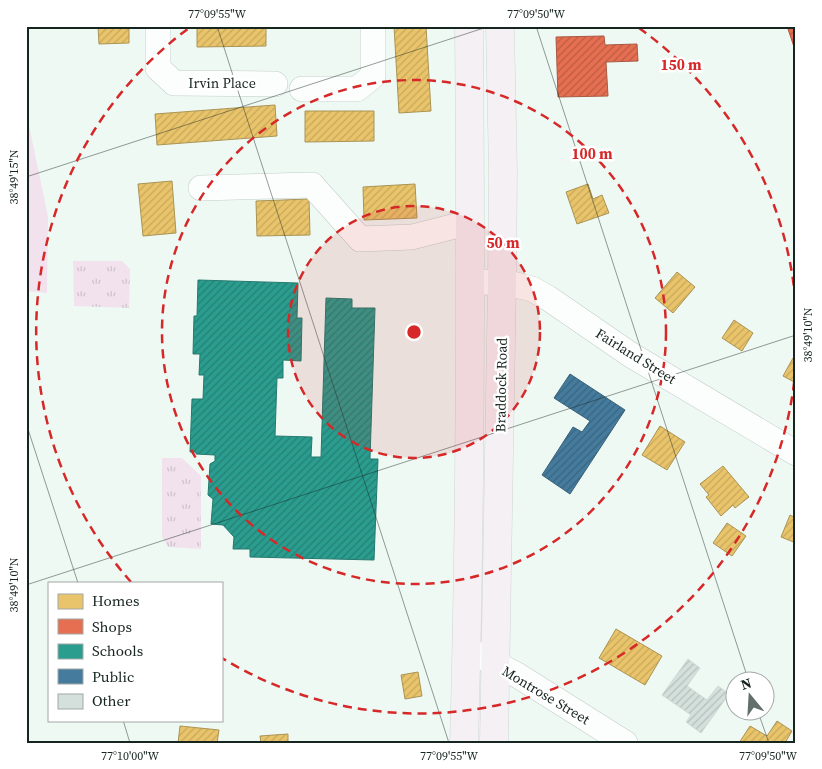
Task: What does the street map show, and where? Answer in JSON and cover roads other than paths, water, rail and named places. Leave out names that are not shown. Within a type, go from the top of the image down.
[{"type":"main road","points":[[464,743],[467,649],[471,282],[469,26]]},
{"type":"main road","name":"Braddock Road","points":[[494,743],[502,283],[500,26]]},
{"type":"street","name":"Irvin Place","points":[[158,26],[158,68],[174,83],[274,84]]},
{"type":"street","points":[[302,89],[357,89],[373,76],[373,26]]},
{"type":"street","points":[[201,188],[312,185],[360,239],[412,237],[471,222]]},
{"type":"street","name":"Fairland Street","points":[[471,282],[512,284],[532,289],[631,355],[796,453]]},
{"type":"street","name":"Montrose Street","points":[[467,649],[520,677],[625,743]]}]
